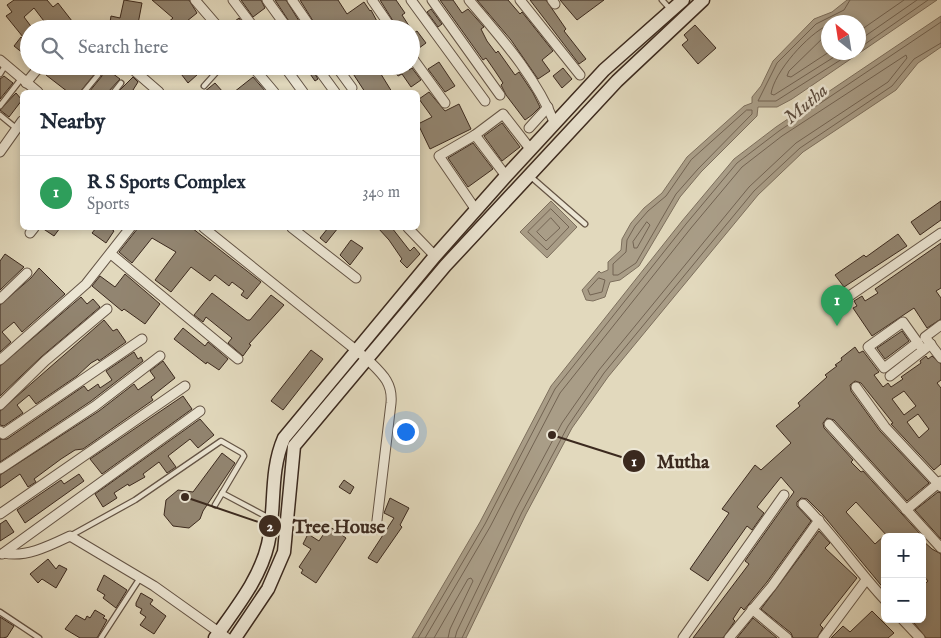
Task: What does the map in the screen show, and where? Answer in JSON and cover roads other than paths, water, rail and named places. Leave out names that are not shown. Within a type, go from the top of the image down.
[{"type":"street","points":[[195,0],[212,20]]},
{"type":"street","points":[[233,0],[248,20]]},
{"type":"street","points":[[267,0],[281,20]]},
{"type":"street","points":[[292,0],[306,20]]},
{"type":"street","points":[[372,0],[386,20]]},
{"type":"street","points":[[411,0],[485,101]]},
{"type":"street","points":[[432,0],[500,95]]},
{"type":"street","points":[[469,0],[512,52],[540,91],[555,124]]},
{"type":"street","points":[[520,0],[580,76]]},
{"type":"street","points":[[2,554],[14,556],[70,536],[140,578],[221,636],[254,579],[268,546],[276,465],[284,438],[435,256],[506,176],[604,70],[683,0]]},
{"type":"street","points":[[235,638],[268,589],[284,552],[294,446],[444,266],[617,81],[703,0]]},
{"type":"street","points":[[2,66],[35,90]]},
{"type":"street","points":[[420,69],[444,103]]},
{"type":"street","points":[[24,81],[30,75]]},
{"type":"street","points":[[139,75],[157,90]]},
{"type":"street","points":[[260,75],[272,90]]},
{"type":"street","points":[[291,75],[302,90]]},
{"type":"street","points":[[323,75],[334,90]]},
{"type":"street","points":[[343,75],[352,88]]},
{"type":"street","points":[[529,128],[548,107]]},
{"type":"street","points":[[476,210],[438,156],[475,135],[503,114],[531,150]]},
{"type":"street","points":[[0,152],[20,125]]},
{"type":"street","points":[[475,135],[506,176]]},
{"type":"street","points":[[0,360],[81,288],[128,230]]},
{"type":"street","points":[[207,230],[357,350],[384,376],[392,391],[376,529]]},
{"type":"street","points":[[295,230],[356,278]]},
{"type":"street","points":[[410,230],[435,256]]},
{"type":"street","points":[[845,299],[941,233]]},
{"type":"street","points":[[110,254],[238,359]]},
{"type":"street","points":[[0,299],[27,273]]},
{"type":"street","points":[[0,405],[46,361],[107,309]]},
{"type":"street","points":[[924,345],[884,368],[868,347],[903,322],[924,345],[941,358]]},
{"type":"street","points":[[889,364],[892,374],[924,345],[925,337],[941,325]]},
{"type":"street","points":[[0,431],[2,434],[142,339]]},
{"type":"street","points":[[0,469],[95,406],[160,356]]},
{"type":"street","points":[[0,514],[185,386]]},
{"type":"street","points":[[856,387],[886,427],[940,483],[906,510]]},
{"type":"street","points":[[2,554],[200,411]]},
{"type":"street","points":[[829,424],[941,548]]},
{"type":"street","points":[[683,638],[784,495]]},
{"type":"street","points":[[803,504],[819,520],[866,580],[881,596]]},
{"type":"street","points":[[729,638],[819,520]]},
{"type":"street","points":[[822,638],[866,580]]},
{"type":"street","points":[[752,609],[787,638]]},
{"type":"street","points":[[905,623],[913,636]]},
{"type":"lane","points":[[662,0],[672,11]]},
{"type":"lane","points":[[86,90],[98,75]]},
{"type":"lane","points":[[204,86],[214,75]]},
{"type":"lane","points":[[0,106],[24,81]]},
{"type":"lane","points":[[116,90],[121,83]]},
{"type":"lane","points":[[0,115],[20,125]]},
{"type":"lane","points":[[529,175],[585,224]]},
{"type":"lane","points":[[70,536],[135,500],[221,441],[242,452],[244,456],[215,505]]},
{"type":"lane","points":[[222,494],[271,519],[287,524]]},
{"type":"lane","points":[[101,638],[140,578]]},
{"type":"lane","points":[[0,612],[40,638]]},
{"type":"water","points":[[847,0],[937,0],[866,48],[866,15],[824,15],[832,12]]},
{"type":"water","points":[[821,16],[821,60],[849,60],[777,107],[758,107],[757,116],[701,172],[680,197],[639,266],[620,280],[610,282],[605,297],[593,301],[586,300],[582,290],[599,271],[601,273],[608,270],[608,262],[621,250],[622,239],[631,223],[644,208],[662,193],[687,157],[744,106],[752,103],[752,97],[761,86],[773,61],[814,19]]},
{"type":"water","points":[[941,16],[941,47],[918,63],[896,90],[803,152],[758,195],[608,377],[572,428],[526,514],[466,638],[412,638],[480,522],[551,386],[682,221],[734,159],[776,127]]},
{"type":"water","points":[[551,201],[577,227],[547,258],[520,232]]},
{"type":"place","name":"R S Sports Complex","points":[[837,326]]},
{"type":"place","name":"Mutha","points":[[552,435]]},
{"type":"place","name":"Tree House","points":[[185,497]]}]
